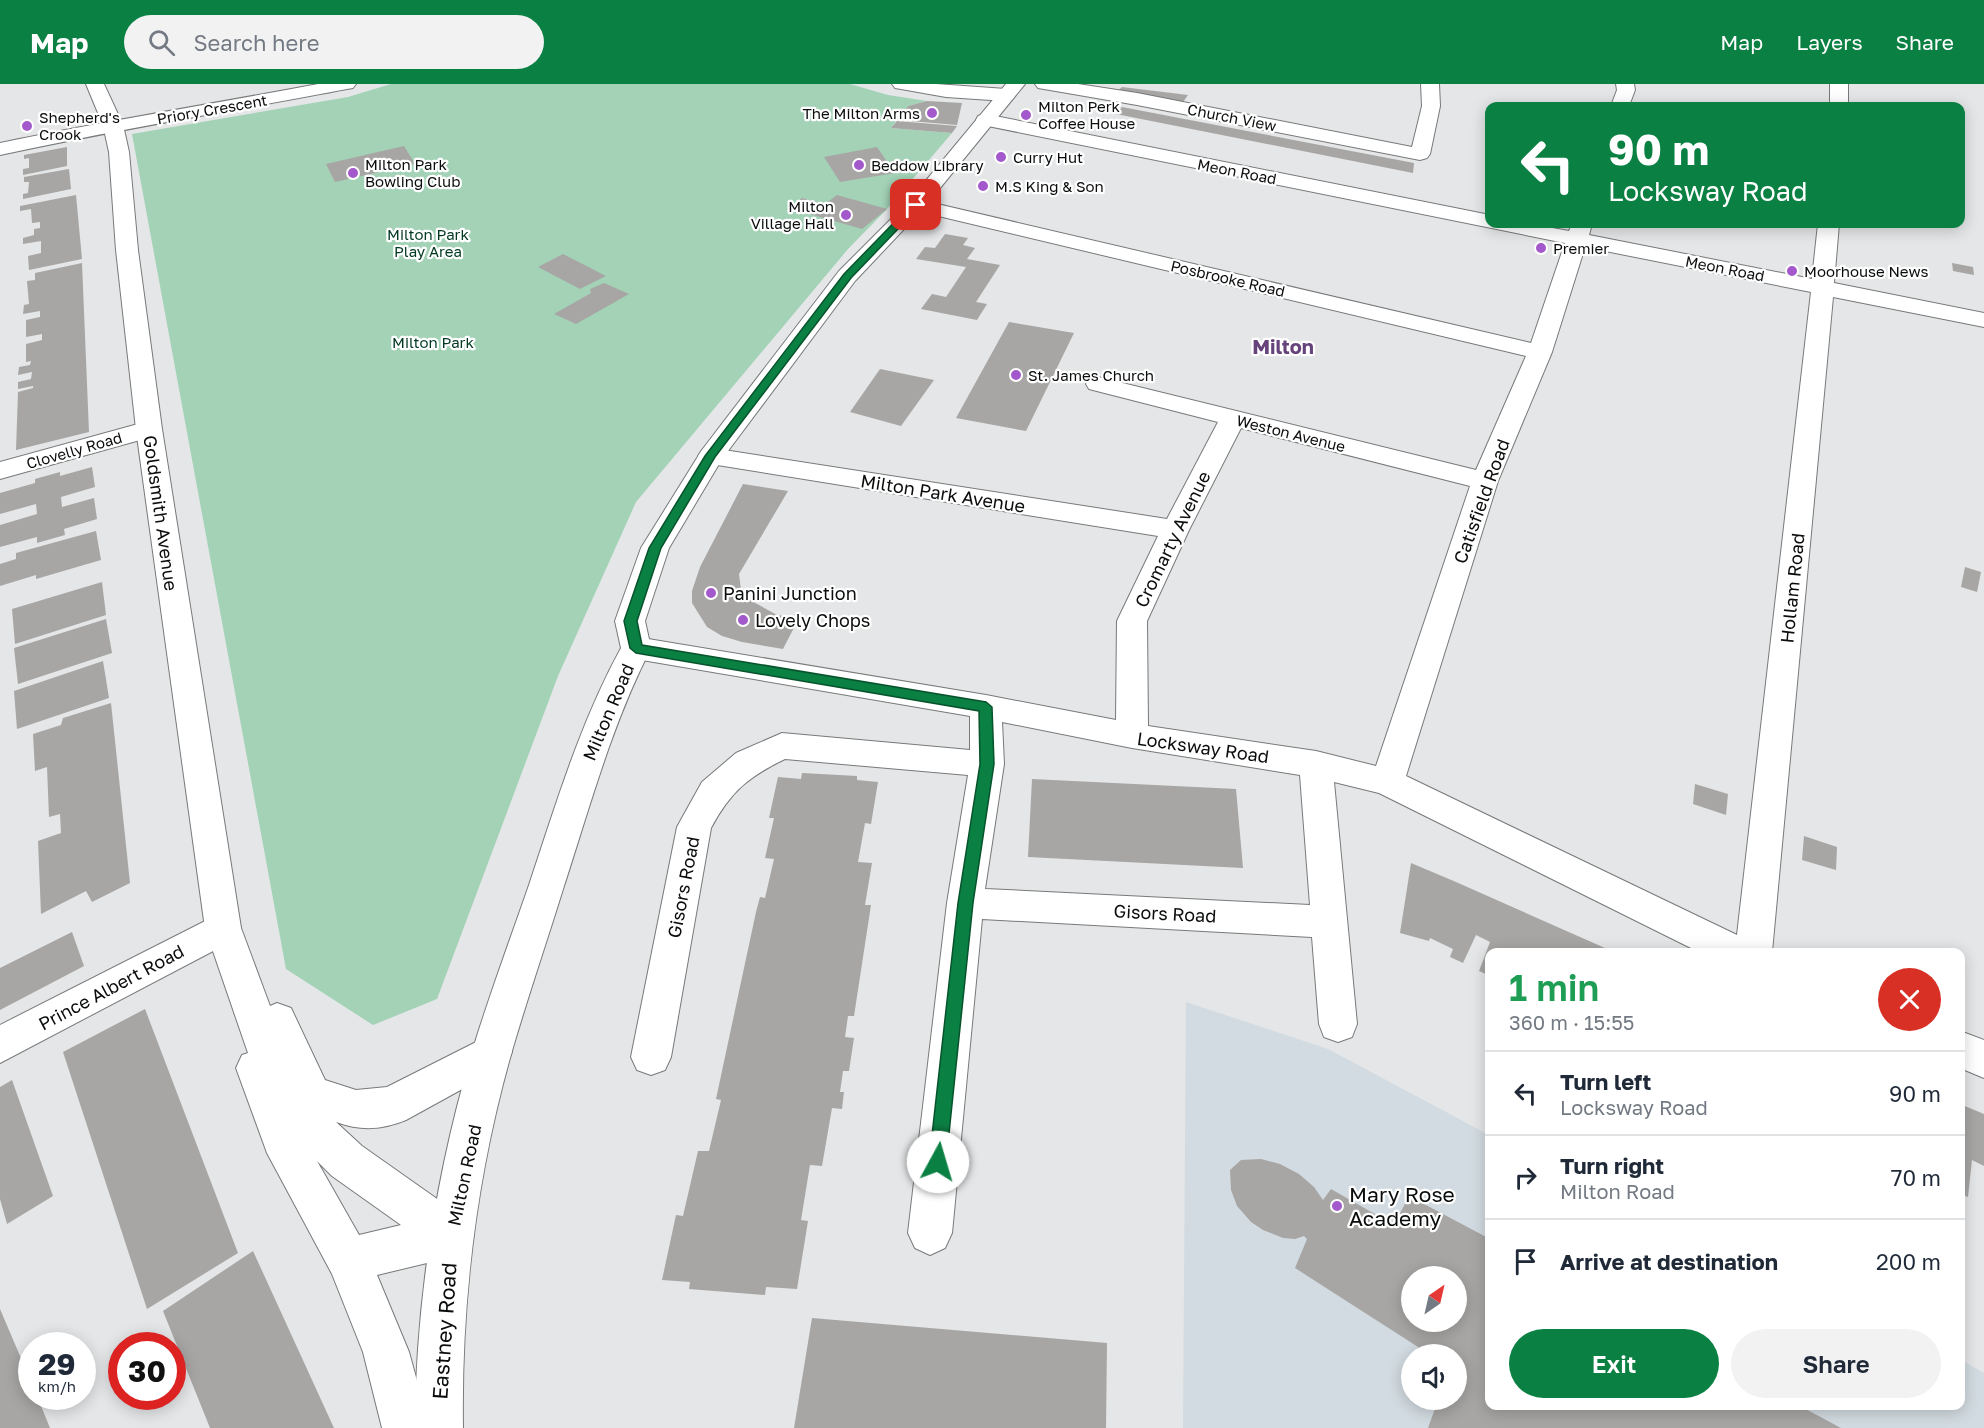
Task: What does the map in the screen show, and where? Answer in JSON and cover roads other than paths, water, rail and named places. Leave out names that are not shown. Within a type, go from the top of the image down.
[{"type":"street","name":"Goldsmith Avenue","points":[[95,84],[113,124],[119,152],[127,250],[149,429],[226,935],[231,1003],[278,1129],[348,1260],[386,1352],[406,1428]]},
{"type":"street","name":"Priory Crescent","points":[[0,149],[113,124],[165,118],[346,84]]},
{"type":"street","points":[[901,84],[946,91],[1011,89]]},
{"type":"street","name":"Church View","points":[[1044,84],[1137,99],[1420,154],[1431,106],[1430,84]]},
{"type":"street","points":[[1622,102],[1626,90],[1625,84]]},
{"type":"street","points":[[1839,84],[1839,102]]},
{"type":"street","name":"Milton Road","points":[[452,1235],[492,1052],[591,749],[618,682],[636,648],[630,621],[655,548],[711,456],[848,276],[916,205],[1011,89]]},
{"type":"street","name":"Meon Road","points":[[985,120],[1485,220]]},
{"type":"street","name":"Posbrooke Road","points":[[916,205],[1540,352]]},
{"type":"street","name":"Meon Road","points":[[1546,228],[1580,231],[1823,288],[1984,320]]},
{"type":"street","name":"Hollam Road","points":[[1755,948],[1829,228]]},
{"type":"street","name":"Catisfield Road","points":[[1387,782],[1485,481],[1540,352],[1580,231]]},
{"type":"street","name":"Weston Avenue","points":[[1098,384],[1485,481]]},
{"type":"street","name":"Cromarty Avenue","points":[[1132,736],[1132,621],[1175,530],[1233,418]]},
{"type":"street","name":"Clovelly Road","points":[[0,471],[149,429]]},
{"type":"street","name":"Milton Park Avenue","points":[[711,456],[1175,530]]},
{"type":"street","name":"Locksway Road","points":[[636,648],[986,707],[1132,736],[1316,764],[1387,782],[1727,948]]},
{"type":"street","points":[[930,1233],[965,903],[987,764],[986,707]]},
{"type":"street","name":"Gisors Road","points":[[651,1057],[694,827],[714,791],[748,762],[782,746],[987,764]]},
{"type":"street","points":[[1316,764],[1338,1024]]},
{"type":"street","name":"Gisors Road","points":[[965,903],[1329,921]]},
{"type":"street","name":"Goldsmith Avenue","points":[[226,935],[275,1074],[308,1124],[347,1161],[452,1235]]},
{"type":"street","points":[[226,935],[265,997],[311,1094],[356,1110],[392,1106],[492,1052]]},
{"type":"street","name":"Prince Albert Road","points":[[0,1045],[226,935]]},
{"type":"street","points":[[1965,1050],[1984,1059]]},
{"type":"street","points":[[348,1260],[452,1235]]},
{"type":"street","name":"Eastney Road","points":[[439,1428],[440,1337],[452,1235]]},
{"type":"place","name":"The Milton Arms","points":[[932,113]]},
{"type":"place","name":"Milton Perk Coffee House","points":[[1026,115]]},
{"type":"place","name":"Shepherd's Crook","points":[[27,126]]},
{"type":"place","name":"Curry Hut","points":[[1001,157]]},
{"type":"place","name":"Beddow Library","points":[[859,165]]},
{"type":"place","name":"Milton Park Bowling Club","points":[[353,173]]},
{"type":"place","name":"M.S King & Son","points":[[983,186]]},
{"type":"place","name":"Milton Village Hall","points":[[846,215]]},
{"type":"place","name":"Premier","points":[[1541,248]]},
{"type":"place","name":"Moorhouse News","points":[[1792,271]]},
{"type":"place","name":"St. James Church","points":[[1016,375]]},
{"type":"place","name":"Panini Junction","points":[[711,593]]},
{"type":"place","name":"Lovely Chops","points":[[743,620]]},
{"type":"place","name":"Mary Rose Academy","points":[[1337,1206]]},
{"type":"district","name":"Milton","points":[[1283,346]]},
{"type":"park label","name":"Milton Park Play Area","points":[[428,242]]},
{"type":"park label","name":"Milton Park","points":[[433,342]]}]
